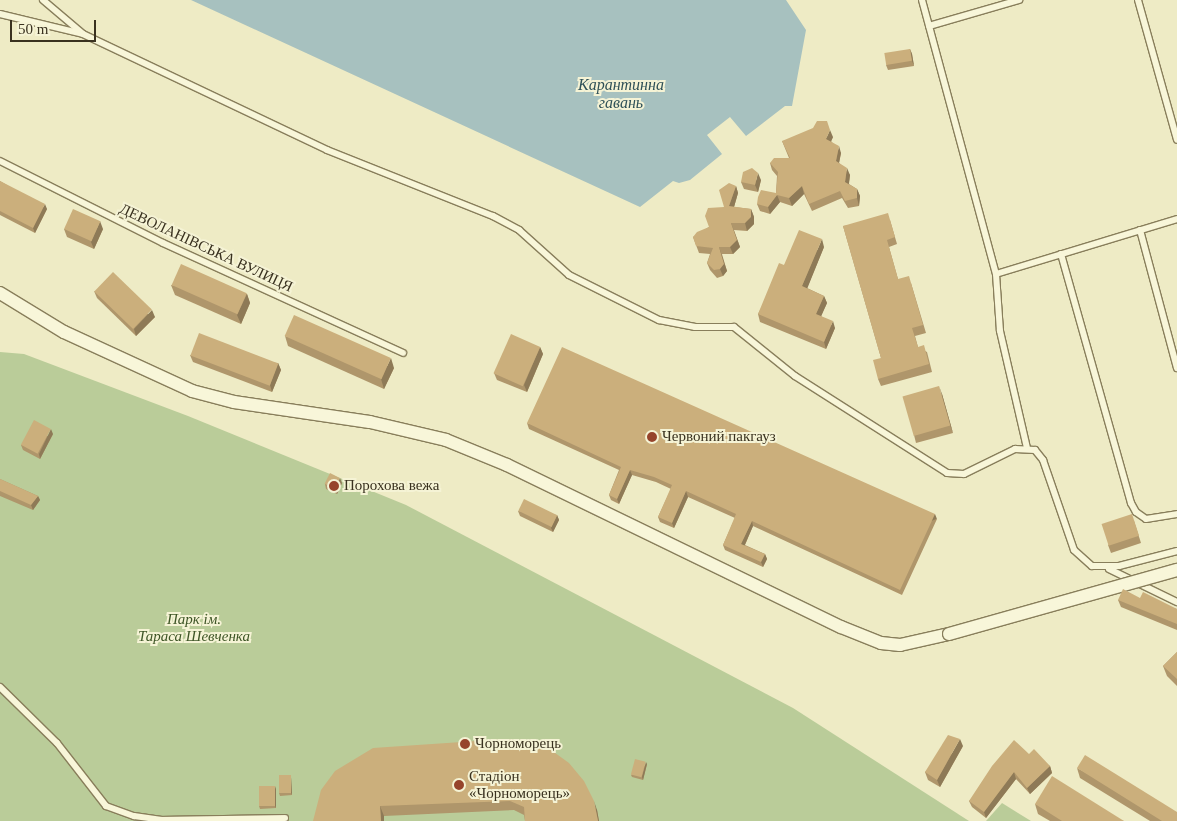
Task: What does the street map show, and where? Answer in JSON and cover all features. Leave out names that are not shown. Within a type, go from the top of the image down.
[{"type":"street","points":[[0,293],[64,332],[192,391],[234,402],[370,422],[446,440],[507,465],[841,627],[881,643],[900,645],[949,634],[1177,570]]},
{"type":"lane","points":[[43,0],[83,34]]},
{"type":"lane","points":[[922,0],[996,274],[1000,331],[1027,448]]},
{"type":"lane","points":[[929,26],[1019,0]]},
{"type":"lane","points":[[1138,0],[1177,140]]},
{"type":"lane","points":[[0,14],[83,34],[327,150],[493,216],[519,230],[569,275],[659,320],[695,327],[728,327],[739,330],[795,376],[947,473],[964,474],[1005,453],[1027,448],[1038,452],[1043,460],[1074,550],[1086,563],[1108,568],[1177,602]]},
{"type":"lane","name":"ДЕВОЛАНІВСЬКА ВУЛИЦЯ","points":[[0,161],[163,243],[403,353]]},
{"type":"lane","points":[[996,274],[1177,219]]},
{"type":"lane","points":[[1140,230],[1177,368]]},
{"type":"lane","points":[[1061,254],[1131,503],[1136,512],[1146,519],[1177,514]]},
{"type":"lane","points":[[1108,568],[1177,552]]},
{"type":"lane","points":[[0,687],[57,743],[106,806],[134,816],[162,821],[285,818]]},
{"type":"green space","name":"Парк ім. Тараса Шевченка","points":[[0,352],[24,354],[188,416],[406,505],[793,708],[969,821],[0,821]]},
{"type":"green space","points":[[1002,803],[1031,821],[986,821]]},
{"type":"water","name":"Карантинна гавань","points":[[191,0],[786,0],[806,30],[792,106],[785,106],[746,136],[730,117],[707,135],[722,154],[690,180],[679,183],[673,181],[640,207]]},
{"type":"building","points":[[910,49],[912,61],[886,65],[884,53]]},
{"type":"building","points":[[817,121],[827,121],[830,130],[826,139],[839,146],[836,161],[847,168],[845,182],[857,189],[857,198],[845,201],[840,191],[809,204],[802,186],[789,198],[777,195],[768,207],[757,204],[761,190],[776,193],[778,172],[770,163],[774,158],[790,158],[782,141],[813,128]]},
{"type":"building","points":[[752,168],[758,173],[755,185],[741,182],[743,172]]},
{"type":"building","points":[[0,181],[45,204],[33,228],[0,211]]},
{"type":"building","points":[[729,183],[736,186],[729,206],[751,209],[751,217],[745,223],[731,223],[737,240],[730,247],[719,247],[724,264],[720,269],[714,270],[707,263],[713,248],[696,246],[693,237],[697,232],[709,227],[705,216],[708,208],[724,207],[719,190]]},
{"type":"building","points":[[73,209],[100,221],[91,241],[64,229]]},
{"type":"building","points":[[888,213],[895,237],[887,240],[898,279],[909,276],[923,325],[912,328],[918,347],[924,345],[929,364],[878,379],[873,360],[881,358],[843,226]]},
{"type":"building","points":[[799,230],[822,239],[802,286],[824,296],[816,314],[833,321],[824,342],[758,314],[779,263],[784,265]]},
{"type":"building","points":[[181,264],[247,293],[237,314],[172,285]]},
{"type":"building","points":[[113,272],[152,310],[133,329],[94,291]]},
{"type":"building","points":[[294,315],[391,358],[381,379],[285,336]]},
{"type":"building","points":[[199,333],[278,363],[270,386],[190,355]]},
{"type":"building","points":[[511,334],[540,347],[523,386],[494,373]]},
{"type":"building","points":[[562,347],[935,514],[900,590],[752,521],[741,544],[765,554],[761,562],[723,545],[736,514],[686,491],[672,523],[658,517],[672,485],[654,477],[630,470],[617,499],[609,495],[621,467],[527,423]]},
{"type":"building","points":[[939,386],[950,425],[914,436],[902,396]]},
{"type":"building","points":[[34,420],[51,429],[38,454],[21,445]]},
{"type":"building","points":[[330,473],[340,478],[334,489],[325,484]]},
{"type":"building","points":[[0,479],[38,496],[31,505],[0,491]]},
{"type":"building","points":[[524,499],[557,515],[552,527],[518,511]]},
{"type":"building","points":[[1132,514],[1139,536],[1109,546],[1102,524]]},
{"type":"building","points":[[1123,589],[1140,598],[1143,592],[1177,609],[1177,624],[1118,600]]},
{"type":"building","points":[[1177,652],[1177,679],[1163,666]]},
{"type":"building","points":[[948,735],[960,739],[937,780],[925,772]]},
{"type":"building","name":"Стадіон «Чорноморець»","points":[[506,739],[529,742],[551,750],[569,763],[584,781],[594,801],[598,821],[525,821],[524,807],[510,801],[380,806],[381,821],[313,821],[321,790],[335,771],[373,748]]},
{"type":"building","points":[[1014,740],[1029,754],[1034,749],[1050,766],[1027,788],[1014,772],[984,812],[969,801],[992,766]]},
{"type":"building","points":[[1085,755],[1177,812],[1177,821],[1162,821],[1077,768]]},
{"type":"building","points":[[635,759],[646,762],[641,777],[631,774]]},
{"type":"building","points":[[279,775],[291,775],[291,793],[279,793]]},
{"type":"building","points":[[1052,776],[1124,821],[1062,821],[1035,804]]},
{"type":"building","points":[[259,786],[275,786],[275,806],[259,806]]},
{"type":"place","name":"Червоний пакгауз","points":[[652,437]]},
{"type":"place","name":"Порохова вежа","points":[[334,486]]},
{"type":"place","name":"Чорноморець","points":[[465,744]]},
{"type":"place","name":"Стадіон «Чорноморець»","points":[[459,785]]}]
